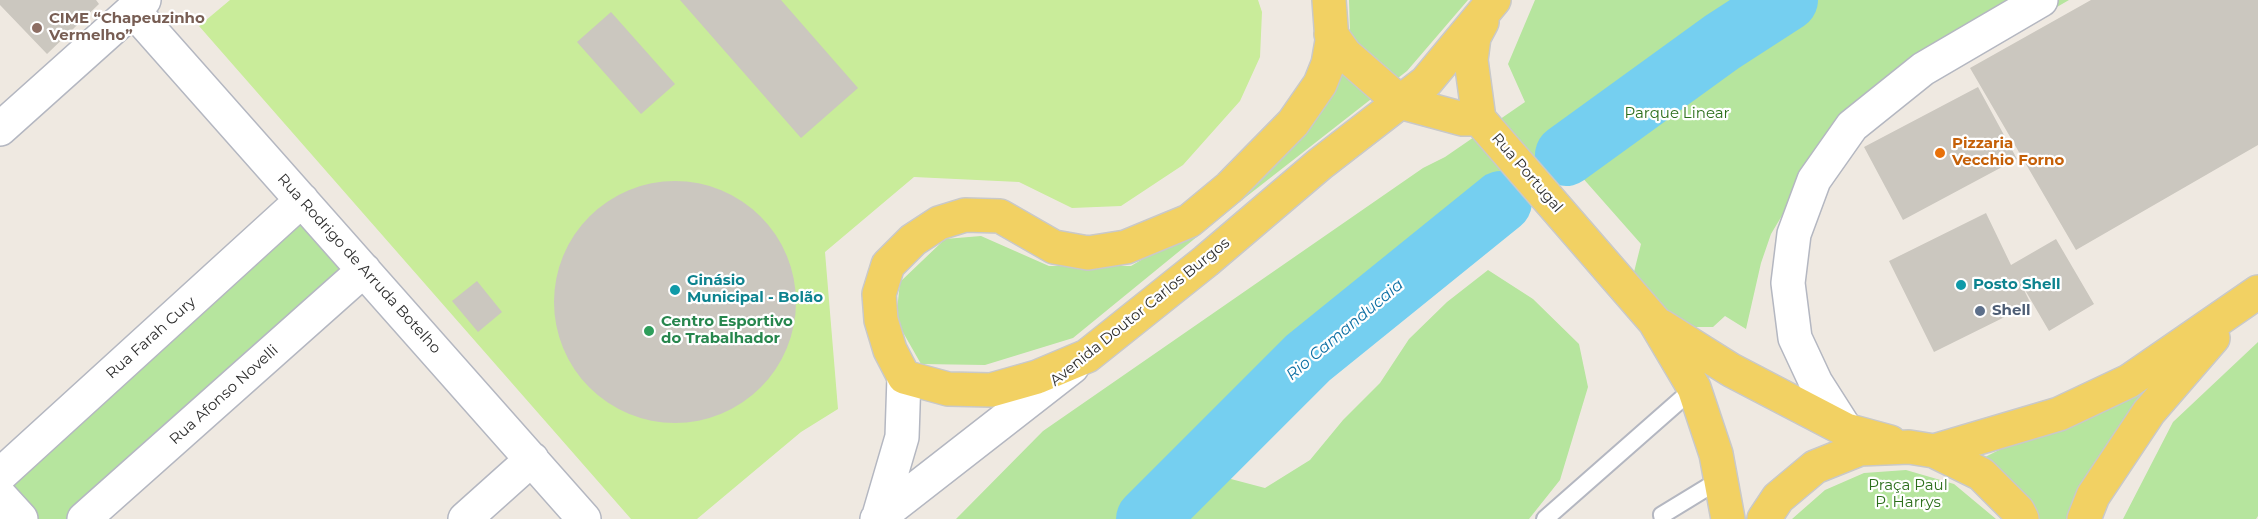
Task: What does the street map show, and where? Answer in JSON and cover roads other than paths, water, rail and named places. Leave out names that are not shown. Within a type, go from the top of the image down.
[{"type":"main road","points":[[1086,356],[1037,377],[991,390],[948,389],[904,377],[890,350],[881,320],[879,294],[888,265],[913,240],[939,223],[966,215],[1000,216],[1054,247],[1088,253],[1126,248],[1188,221],[1230,186],[1293,123],[1320,84],[1328,64],[1331,34],[1329,0]]},
{"type":"main road","points":[[1331,34],[1345,54],[1400,102],[1484,124],[1471,60],[1474,37],[1494,0]]},
{"type":"main road","name":"Avenida Doutor Carlos Burgos","points":[[1086,356],[1206,261],[1320,164],[1426,82],[1494,0]]},
{"type":"main road","name":"Rua Portugal","points":[[1484,124],[1655,322],[1694,388],[1716,454],[1728,519]]},
{"type":"main road","points":[[1764,519],[1778,498],[1815,467],[1860,449],[1921,449],[2059,414],[2119,386],[2250,298]]},
{"type":"main road","points":[[2084,519],[2093,496],[2149,412],[2250,298]]},
{"type":"main road","name":"Rua Portugal","points":[[1655,322],[1731,370],[1846,430],[1921,449],[1981,474],[2018,511],[2022,519]]},
{"type":"street","points":[[1846,430],[1816,383],[1795,338],[1788,283],[1794,234],[1814,180],[1852,126],[1923,69],[2041,0]]},
{"type":"street","points":[[0,129],[138,5]]},
{"type":"street","name":"Rua Rodrigo de Arruda Botelho","points":[[138,5],[302,200],[584,519]]},
{"type":"street","name":"Rua Farah Cury","points":[[0,475],[302,200]]},
{"type":"street","name":"Rua Afonso Novelli","points":[[84,519],[363,270]]},
{"type":"street","name":"Avenida Doutor Carlos Burgos","points":[[878,519],[1086,356]]},
{"type":"street","points":[[878,519],[902,437],[904,377]]},
{"type":"street","points":[[465,519],[532,459]]},
{"type":"street","points":[[0,496],[21,519]]},
{"type":"lane","points":[[1545,519],[1694,388]]},
{"type":"lane","points":[[1663,519],[1662,515],[1721,479]]},
{"type":"waterway","name":"Rio Camanducaia","points":[[1566,155],[1722,42],[1787,0]]},
{"type":"waterway","name":"Rio Camanducaia","points":[[1147,519],[1308,358],[1501,202]]},
{"type":"place","name":"CIME “Chapeuzinho Vermelho”","points":[[37,28]]},
{"type":"place","name":"Pizzaria Vecchio Forno","points":[[1940,153]]},
{"type":"place","name":"Posto Shell","points":[[1961,285]]},
{"type":"place","name":"Ginásio Municipal - Bolão","points":[[675,290]]},
{"type":"place","name":"Shell","points":[[1980,311]]},
{"type":"place","name":"Centro Esportivo do Trabalhador","points":[[649,331]]},
{"type":"park label","name":"Parque Linear","points":[[1677,114]]},
{"type":"park label","name":"Praça Paul P. Harrys","points":[[1908,494]]}]
